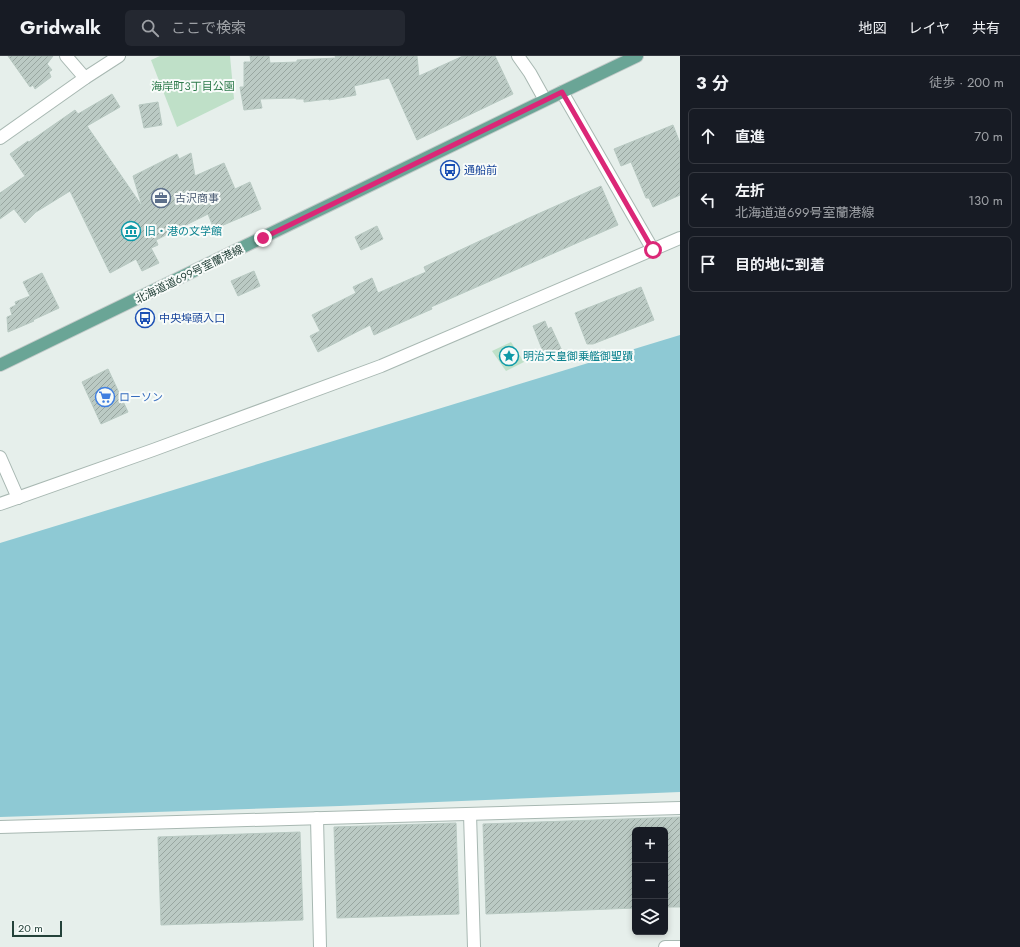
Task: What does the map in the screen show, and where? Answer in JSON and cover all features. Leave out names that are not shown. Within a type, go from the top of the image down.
[{"type":"main road","name":"北海道道699号室蘭港線","points":[[0,365],[637,56]]},
{"type":"street","points":[[66,56],[85,78]]},
{"type":"street","points":[[0,138],[119,56]]},
{"type":"street","points":[[518,56],[530,73],[545,100]]},
{"type":"street","points":[[562,92],[653,250]]},
{"type":"street","points":[[0,504],[154,450],[381,366],[680,238]]},
{"type":"street","points":[[0,457],[18,498]]},
{"type":"street","points":[[0,827],[680,808]]},
{"type":"street","points":[[470,814],[474,947]]},
{"type":"street","points":[[317,818],[320,947]]},
{"type":"street","points":[[665,947],[680,946]]},
{"type":"green space","name":"海岸町３丁目公園","points":[[160,56],[230,56],[234,99],[177,127],[151,60]]},
{"type":"green space","points":[[511,342],[524,362],[506,371],[492,351]]},
{"type":"water","points":[[680,335],[680,792],[340,806],[0,817],[0,543]]},
{"type":"building","points":[[8,56],[53,56],[47,64],[52,70],[49,72],[51,77],[35,89],[33,85],[30,87]]},
{"type":"building","points":[[250,56],[269,56],[270,63],[336,58],[335,56],[417,56],[419,76],[463,56],[495,56],[513,94],[417,140],[389,78],[354,86],[356,95],[329,100],[304,102],[304,99],[296,98],[260,99],[262,108],[244,110],[240,87],[244,87],[244,62],[251,62]]},
{"type":"building","points":[[112,94],[120,107],[87,126],[142,206],[133,176],[177,154],[179,159],[191,153],[195,176],[224,163],[235,189],[250,182],[261,209],[214,229],[208,214],[156,240],[158,245],[151,248],[159,263],[142,271],[136,259],[110,273],[70,191],[36,212],[25,223],[14,209],[0,219],[0,193],[25,176],[10,154],[75,110],[78,114]]},
{"type":"building","points":[[158,102],[162,125],[144,128],[139,105]]},
{"type":"building","points":[[673,125],[680,143],[680,195],[653,207],[649,198],[646,198],[631,162],[621,166],[614,149]]},
{"type":"building","points":[[601,186],[618,225],[431,307],[432,309],[374,335],[370,325],[318,352],[310,336],[320,331],[312,315],[356,293],[353,287],[372,278],[378,293],[426,272],[424,267]]},
{"type":"building","points":[[377,226],[383,239],[361,250],[355,237]]},
{"type":"building","points":[[254,271],[260,286],[238,296],[231,281]]},
{"type":"building","points":[[42,273],[59,308],[8,332],[7,317],[12,315],[10,308],[16,305],[15,302],[30,296],[23,282]]},
{"type":"building","points":[[641,287],[654,320],[593,344],[587,344],[575,313]]},
{"type":"building","points":[[545,321],[548,329],[551,327],[564,355],[547,362],[533,326]]},
{"type":"building","name":"ローソン","points":[[108,369],[128,412],[101,424],[82,382]]},
{"type":"building","points":[[680,817],[680,907],[668,907],[668,827],[632,827],[632,908],[486,914],[483,824]]},
{"type":"building","points":[[456,823],[459,914],[337,918],[334,827]]},
{"type":"building","points":[[300,832],[303,920],[161,925],[158,837]]},
{"type":"place","name":"通船前","points":[[450,170]]},
{"type":"place","name":"古沢商事","points":[[161,198]]},
{"type":"place","name":"旧・港の文学館","points":[[131,231]]},
{"type":"place","name":"中央埠頭入口","points":[[145,318]]},
{"type":"place","name":"明治天皇御乗艦御聖蹟","points":[[509,356]]},
{"type":"place","name":"ローソン","points":[[105,397]]},
{"type":"route","points":[[263,238],[562,92],[653,250]]}]
